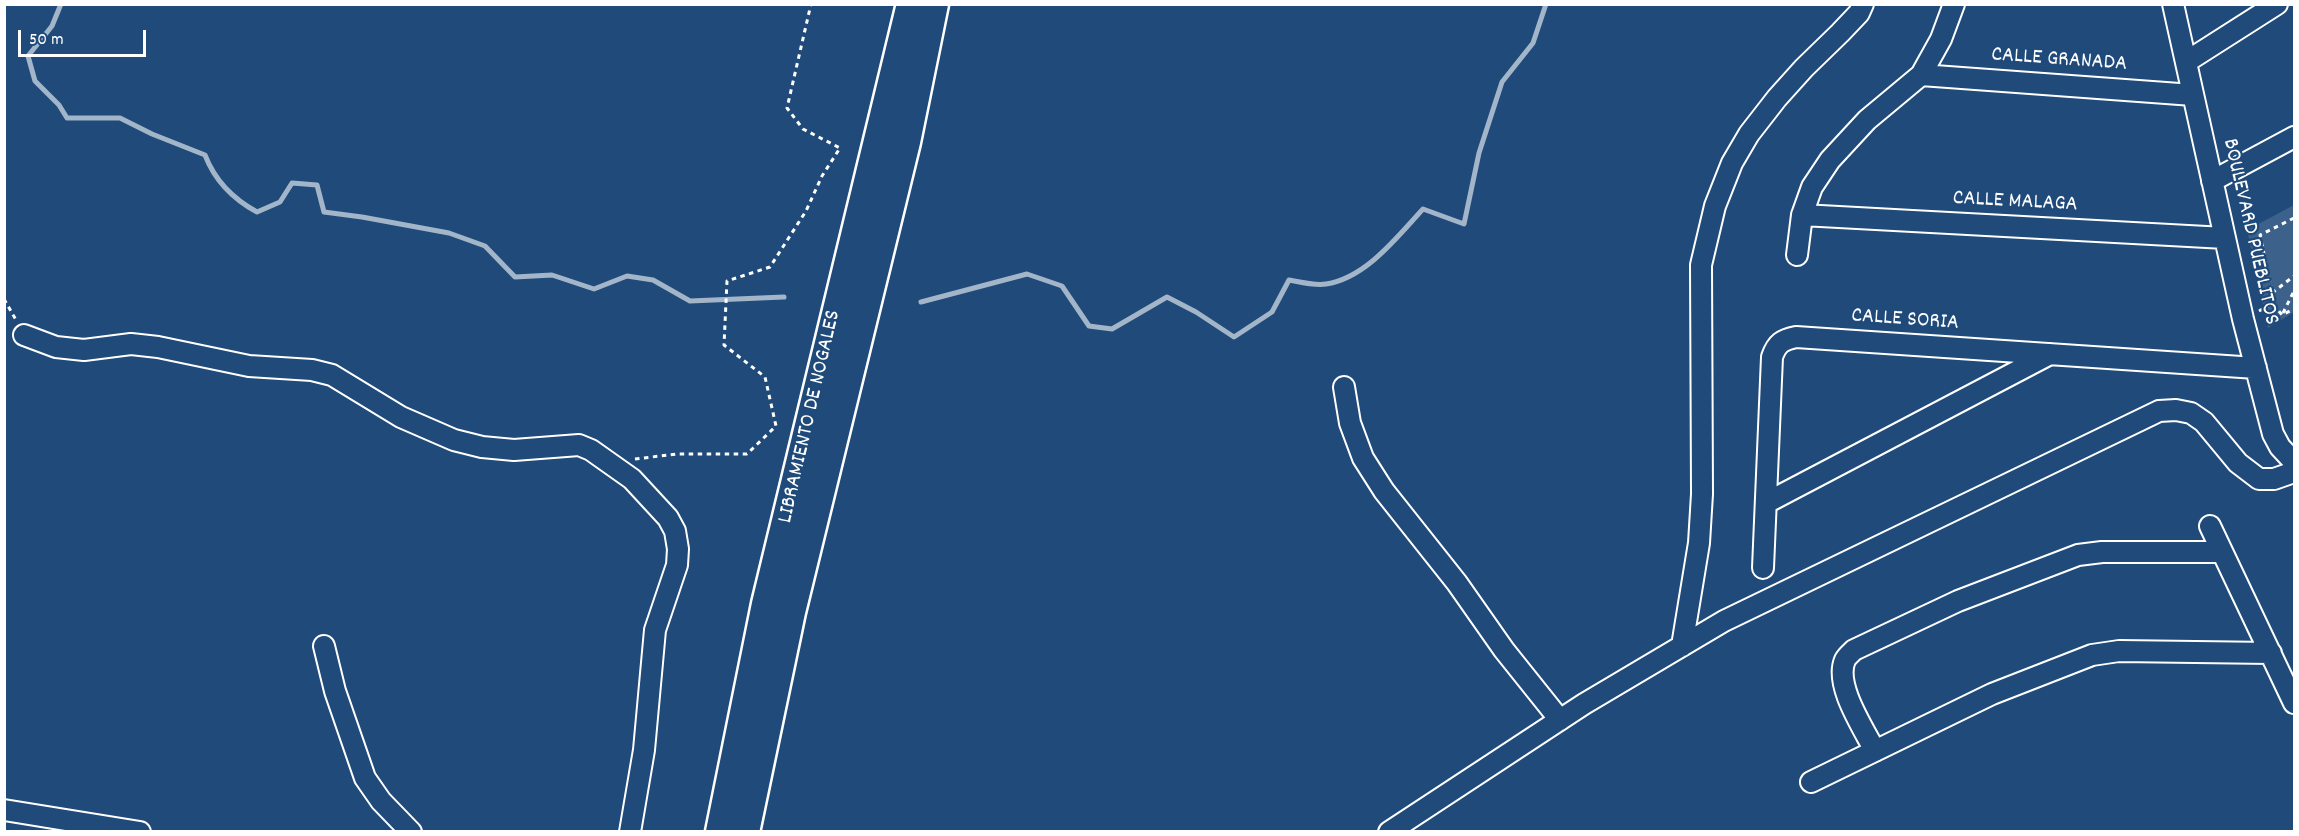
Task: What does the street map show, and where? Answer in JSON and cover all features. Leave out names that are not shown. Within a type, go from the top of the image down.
[{"type":"highway","name":"LIBRAMIENTO DE NOGALES","points":[[720,831],[766,604],[911,4]]},
{"type":"highway","name":"LIBRAMIENTO DE NOGALES","points":[[745,831],[791,612],[906,142],[934,4]]},
{"type":"highway","points":[[906,142],[939,4]]},
{"type":"highway","points":[[906,142],[945,4]]},
{"type":"street","points":[[1683,646],[1699,543],[1702,494],[1701,265],[1715,206],[1732,163],[1749,134],[1777,98],[1840,33],[1863,4]]},
{"type":"street","points":[[1797,255],[1802,215],[1812,187],[1830,160],[1867,120],[1921,75],[1941,39],[1954,4]]},
{"type":"street","name":"BOULEVARD PUEBLITOS","points":[[2173,4],[2225,238],[2273,434],[2280,447],[2295,462]]},
{"type":"street","points":[[2186,62],[2277,4]]},
{"type":"street","name":"CALLE GRANADA","points":[[1921,75],[2193,95]]},
{"type":"street","points":[[2212,181],[2295,137]]},
{"type":"street","name":"CALLE MALAGA","points":[[1802,215],[2225,238]]},
{"type":"street","points":[[24,335],[56,347],[84,350],[131,345],[158,347],[249,366],[312,370],[332,375],[401,417],[454,440],[482,447],[514,450],[579,445],[611,462],[632,479],[668,518],[675,531],[678,549],[677,566],[656,630],[644,750],[630,831]]},
{"type":"street","name":"CALLE SORIA","points":[[1763,568],[1772,357],[1776,346],[1784,340],[1796,337],[2256,368]]},
{"type":"street","points":[[1766,503],[2050,354]]},
{"type":"street","points":[[1344,387],[1350,423],[1363,458],[1384,491],[1560,720]]},
{"type":"street","points":[[1389,831],[1560,720],[1733,616],[2159,411],[2191,412],[2204,422],[2238,463],[2259,479],[2274,479],[2295,472]]},
{"type":"street","points":[[2210,526],[2271,653],[2289,678],[2295,703]]},
{"type":"street","points":[[1875,751],[1845,691],[1842,675],[1845,659],[1854,650],[1958,601],[2078,555],[2102,552],[2222,552]]},
{"type":"street","points":[[324,646],[335,691],[365,778],[381,801],[411,831]]},
{"type":"street","points":[[1811,782],[1992,694],[2092,655],[2119,651],[2271,653]]},
{"type":"street","points":[[4,810],[140,831]]},
{"type":"path","points":[[611,462],[677,454],[747,454],[776,426],[765,376],[724,345],[727,281],[770,267],[806,211],[822,176],[840,148],[803,129],[788,108],[811,4]]},
{"type":"path","points":[[2282,315],[2275,306],[2260,235],[2295,218]]},
{"type":"path","points":[[2272,293],[2295,276]]},
{"type":"path","points":[[2282,315],[2295,291]]},
{"type":"path","points":[[4,299],[24,335]]},
{"type":"path","points":[[2282,315],[2295,309]]},
{"type":"shaded area","points":[[2294,205],[2294,312],[2268,328],[2247,230]]},
{"type":"waterway","points":[[61,4],[52,26],[28,56],[35,81],[59,105],[67,118],[120,118],[152,134],[205,155],[214,173],[226,188],[257,212],[280,202],[292,183],[317,185],[324,212],[449,233],[485,246],[515,277],[552,275],[594,289],[627,276],[653,280],[690,301],[784,297]]},
{"type":"waterway","points":[[921,302],[1027,274],[1062,286],[1089,326],[1112,329],[1167,297],[1196,312],[1234,337],[1272,312],[1289,280],[1326,284],[1354,274],[1380,255],[1423,209],[1464,224],[1479,153],[1502,82],[1533,43],[1546,4]]}]
